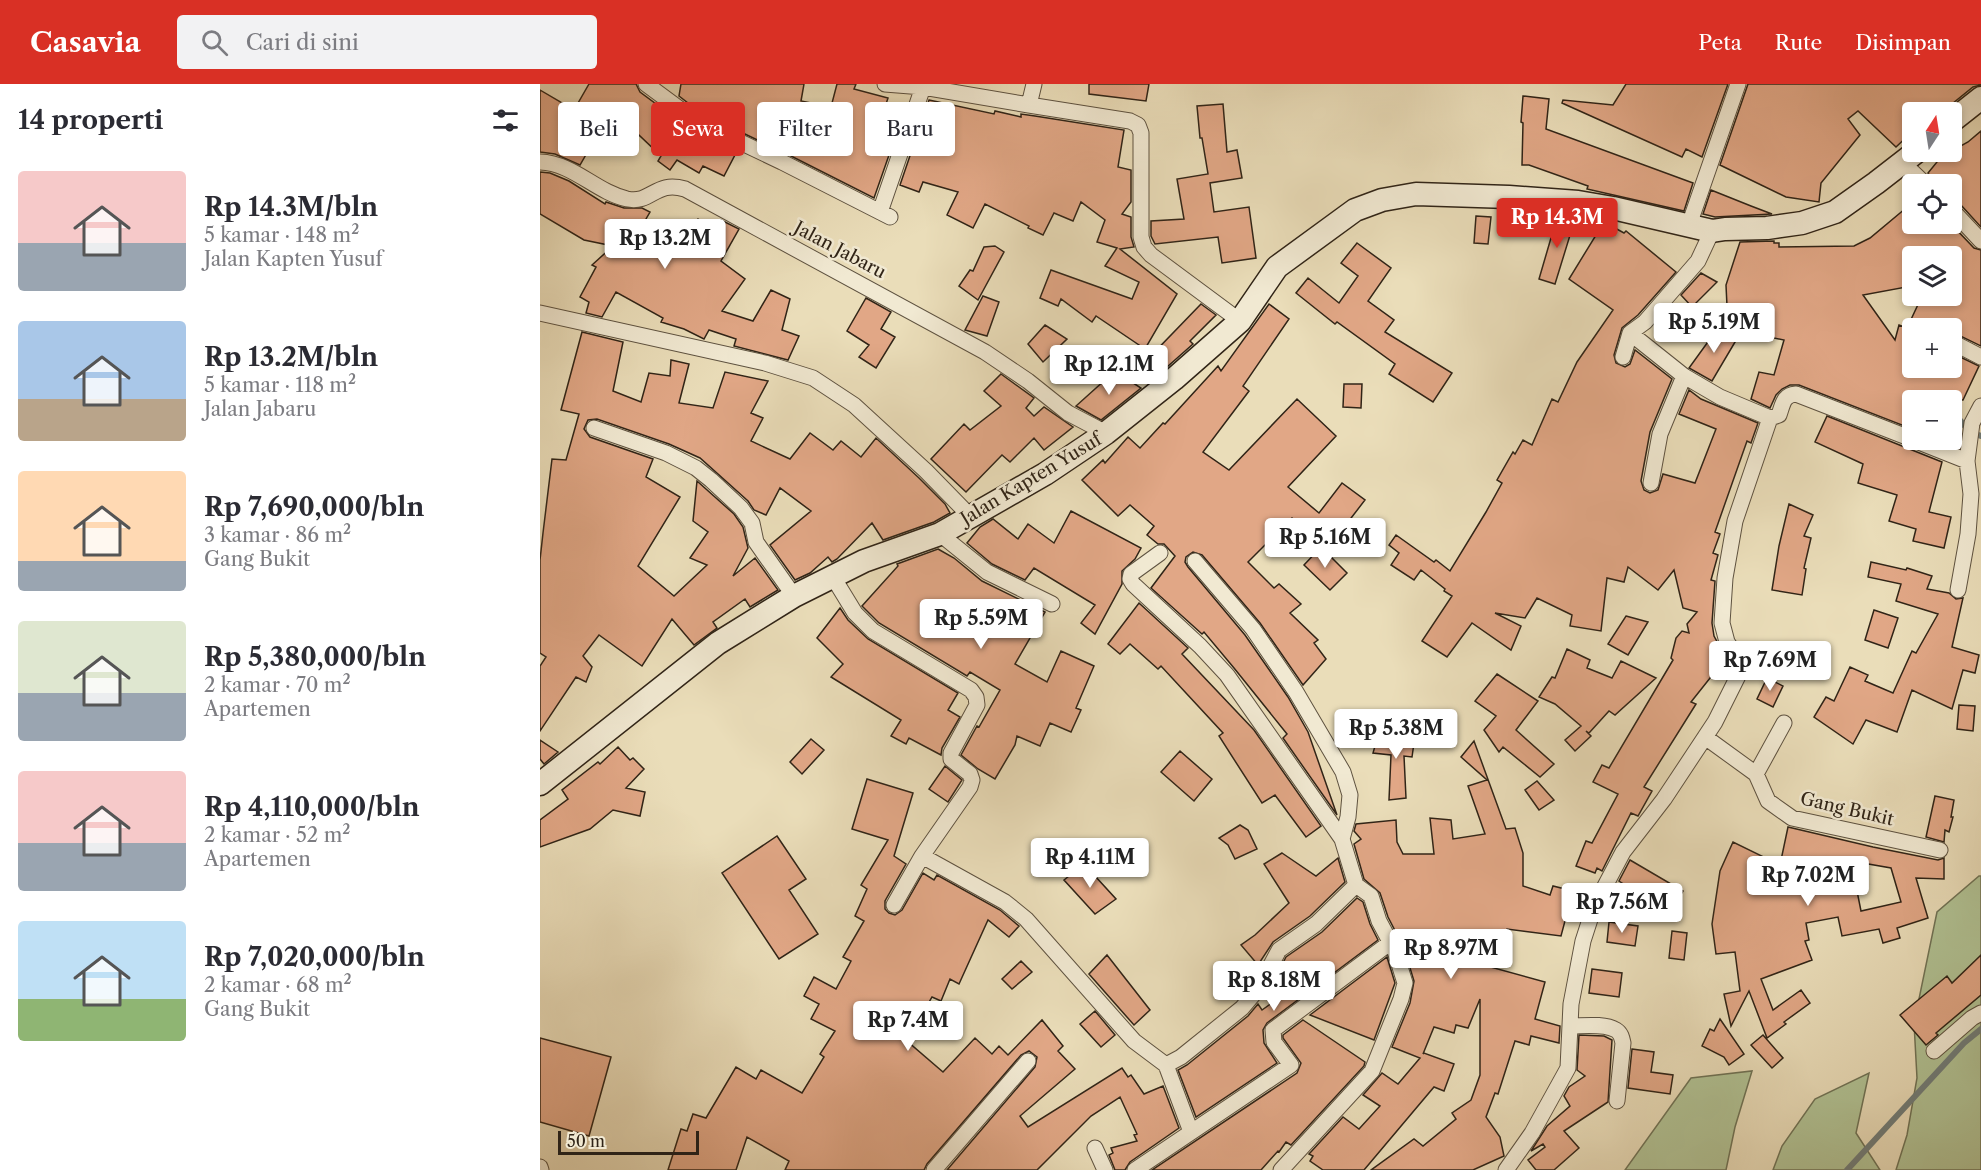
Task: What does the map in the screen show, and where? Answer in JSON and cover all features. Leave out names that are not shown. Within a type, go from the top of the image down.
[{"type":"main road","points":[[1962,113],[1981,98]]},
{"type":"main road","name":"Jalan Kapten Yusuf","points":[[540,784],[718,643],[794,596],[864,561],[940,534],[1045,474],[1106,433],[1174,379],[1240,321],[1277,267],[1355,210],[1382,200],[1416,194],[1509,197],[1578,202],[1712,231],[1778,227],[1802,223],[1834,212],[1902,162]]},
{"type":"street","points":[[646,84],[710,129],[885,214],[923,86]]},
{"type":"street","points":[[885,84],[923,86],[1130,121],[1138,125],[1141,133],[1141,237],[1144,247],[1151,255],[1240,321]]},
{"type":"street","points":[[1029,105],[1034,84]]},
{"type":"street","points":[[1689,225],[1738,84]]},
{"type":"street","name":"Jalan Jabaru","points":[[540,162],[566,168],[617,196],[627,199],[643,199],[669,186],[685,189],[985,352],[1028,381],[1068,413],[1106,433]]},
{"type":"street","points":[[1962,221],[1981,242]]},
{"type":"street","points":[[1623,357],[1630,333],[1646,322],[1698,261],[1712,231]]},
{"type":"street","points":[[540,313],[765,363],[813,378],[854,405],[926,471],[970,516]]},
{"type":"street","points":[[1630,333],[1684,376],[1720,397],[1770,418],[1779,415],[1784,399],[1796,394],[1902,435]]},
{"type":"street","points":[[1962,347],[1981,357]]},
{"type":"street","points":[[1651,483],[1660,434],[1684,376]]},
{"type":"street","points":[[1958,590],[1976,494],[1966,461],[1972,423],[1981,406]]},
{"type":"street","points":[[1506,1170],[1518,1155],[1565,1078],[1568,1068],[1571,1004],[1576,970],[1594,907],[1623,852],[1664,799],[1715,722],[1741,670],[1741,662],[1727,642],[1722,624],[1725,578],[1735,521],[1770,418]]},
{"type":"street","points":[[594,428],[666,453],[696,468],[711,480],[741,508],[752,523],[756,542],[794,596]]},
{"type":"street","points":[[1940,450],[1966,461]]},
{"type":"street","points":[[940,534],[987,572],[1052,604]]},
{"type":"street","points":[[1160,553],[1131,574],[1130,579],[1227,675],[1342,839],[1356,885],[1371,896],[1379,921],[1392,942],[1405,984],[1372,1071],[1281,1170]]},
{"type":"street","points":[[1195,561],[1253,629],[1296,692],[1343,772],[1350,795],[1348,818],[1342,839]]},
{"type":"street","points":[[833,577],[863,622],[873,631],[971,690],[976,697],[977,705],[951,753],[951,759],[970,774],[972,780],[970,786],[922,856],[894,905]]},
{"type":"street","points":[[1705,737],[1756,774],[1784,723]]},
{"type":"street","name":"Gang Bukit","points":[[1756,774],[1767,801],[1792,818],[1940,850]]},
{"type":"street","points":[[922,856],[1016,909],[1026,919],[1134,1041],[1167,1065],[1191,1132]]},
{"type":"street","points":[[1167,1065],[1181,1057],[1242,1008],[1258,989],[1279,950],[1316,924],[1356,885]]},
{"type":"street","points":[[1135,1170],[1291,1065],[1274,1042],[1273,1030],[1392,942]]},
{"type":"street","points":[[1934,1052],[1972,1018],[1981,1013]]},
{"type":"street","points":[[1570,1026],[1616,1029],[1621,1035],[1623,1043],[1617,1101]]},
{"type":"street","points":[[934,1170],[1028,1061]]},
{"type":"street","points":[[1095,1148],[1105,1170]]},
{"type":"green space","points":[[1981,876],[1981,1170],[1896,1170],[1907,1135],[1917,1078],[1914,1023],[1937,912]]},
{"type":"green space","points":[[1752,1071],[1735,1127],[1726,1170],[1625,1170],[1691,1078]]},
{"type":"green space","points":[[1869,1073],[1856,1133],[1880,1170],[1773,1170],[1782,1146],[1815,1099]]},
{"type":"building","points":[[589,84],[636,84],[640,92],[654,102],[651,102],[651,147],[639,135],[639,102],[579,102]]},
{"type":"building","points":[[681,84],[804,84],[801,101],[806,102],[757,102],[757,140],[745,134],[745,102],[687,102],[679,96]]},
{"type":"building","points":[[837,84],[856,84],[854,89],[888,98],[887,102],[865,102],[865,156],[889,156],[874,198],[791,156],[853,156],[853,102],[832,102]]},
{"type":"building","points":[[1089,84],[1149,84],[1146,101],[1089,94]]},
{"type":"building","points":[[1626,84],[1728,84],[1702,157],[1686,149],[1682,157],[1562,103],[1563,100],[1613,105]]},
{"type":"building","points":[[1748,84],[1981,84],[1973,87],[1954,102],[1902,102],[1902,141],[1896,147],[1858,111],[1848,119],[1860,135],[1821,183],[1819,202],[1786,197],[1720,165]]},
{"type":"building","points":[[540,90],[560,102],[558,102],[558,155],[540,152]]},
{"type":"building","points":[[1523,96],[1549,99],[1546,129],[1693,183],[1684,211],[1587,189],[1588,186],[1529,165],[1522,165]]},
{"type":"building","points":[[1223,104],[1227,152],[1237,150],[1242,178],[1210,183],[1214,212],[1249,207],[1256,258],[1222,263],[1218,237],[1155,244],[1151,236],[1151,221],[1184,219],[1177,179],[1208,174],[1202,138],[1200,138],[1197,106]]},
{"type":"building","points":[[955,106],[994,114],[995,111],[1021,117],[1021,114],[1124,130],[1118,167],[1131,170],[1131,202],[1122,214],[1131,217],[1131,237],[1134,247],[1120,249],[1177,294],[1145,349],[1096,316],[1092,322],[1061,299],[1058,306],[1040,298],[1051,270],[1132,299],[1139,282],[1105,266],[1117,248],[1097,242],[1105,220],[1081,202],[1073,221],[1054,213],[1043,235],[985,204],[973,228],[947,215],[958,192],[923,182],[919,192],[900,185],[910,156],[955,156]]},
{"type":"building","points":[[1981,131],[1981,227],[1962,206],[1962,174],[1928,173],[1937,162],[1962,162],[1962,145]]},
{"type":"building","points":[[560,156],[585,156],[580,165]]},
{"type":"building","points":[[661,156],[734,156],[724,176],[703,166],[699,173],[677,160],[670,170],[658,161]]},
{"type":"building","points":[[540,172],[550,173],[569,181],[605,204],[606,202],[624,208],[642,208],[650,212],[646,219],[688,244],[698,219],[715,229],[721,220],[739,229],[721,261],[745,279],[722,311],[753,321],[771,290],[790,299],[782,330],[799,336],[788,360],[734,346],[736,339],[709,330],[704,339],[684,329],[661,322],[663,318],[616,292],[602,317],[586,313],[589,302],[580,297],[596,267],[592,265],[613,246],[584,240],[540,214]]},
{"type":"building","points":[[1711,190],[1772,214],[1715,217],[1703,214]]},
{"type":"building","points":[[1902,211],[1902,234],[1961,234],[1974,248],[1981,250],[1981,346],[1962,337],[1962,318],[1912,318],[1917,306],[1962,306],[1962,246],[1902,246],[1902,288],[1863,295],[1895,340],[1899,325],[1902,326],[1902,378],[1962,378],[1962,358],[1979,366],[1963,400],[1962,390],[1902,390],[1902,425],[1799,385],[1790,385],[1782,389],[1776,395],[1770,408],[1751,399],[1759,372],[1774,375],[1784,340],[1764,336],[1769,306],[1727,306],[1726,285],[1740,242],[1774,241],[1774,243],[1779,243],[1779,247],[1854,246],[1870,238]]},
{"type":"building","points":[[1558,214],[1575,219],[1555,284],[1539,279]]},
{"type":"building","points":[[1476,216],[1491,217],[1488,244],[1474,243]]},
{"type":"building","points":[[1604,222],[1624,233],[1626,231],[1676,272],[1638,315],[1622,328],[1614,355],[1616,363],[1625,367],[1630,364],[1635,350],[1672,379],[1650,432],[1641,481],[1644,490],[1650,493],[1658,490],[1663,474],[1695,483],[1716,429],[1679,414],[1689,390],[1701,399],[1758,423],[1751,443],[1747,441],[1715,532],[1720,534],[1713,553],[1718,555],[1711,580],[1715,581],[1712,623],[1714,636],[1726,658],[1691,702],[1696,704],[1644,787],[1652,791],[1638,816],[1631,813],[1602,871],[1597,868],[1595,873],[1576,866],[1586,841],[1592,843],[1618,794],[1593,782],[1602,765],[1609,768],[1673,660],[1671,658],[1676,638],[1682,631],[1689,633],[1687,624],[1697,612],[1683,608],[1674,570],[1658,590],[1628,567],[1624,582],[1607,578],[1601,631],[1570,626],[1572,615],[1537,598],[1525,618],[1495,613],[1521,626],[1511,650],[1472,623],[1447,657],[1422,641],[1452,596],[1421,570],[1414,580],[1391,565],[1399,553],[1389,545],[1396,535],[1450,571],[1502,483],[1497,480],[1513,452],[1515,454],[1523,440],[1532,445],[1552,399],[1558,402],[1577,362],[1613,310],[1569,279]]},
{"type":"building","points":[[1357,243],[1391,268],[1368,301],[1394,320],[1385,332],[1452,373],[1433,402],[1389,374],[1395,364],[1337,322],[1335,324],[1296,293],[1308,278],[1339,303],[1358,276],[1341,263]]},
{"type":"building","points":[[995,246],[1004,252],[978,300],[959,286],[970,270],[973,271],[984,247]]},
{"type":"building","points":[[1701,273],[1717,282],[1692,307],[1681,295]]},
{"type":"building","points":[[983,296],[999,302],[987,336],[965,330]]},
{"type":"building","points":[[866,298],[891,312],[881,329],[895,337],[876,368],[859,357],[869,345],[847,331]]},
{"type":"building","points":[[1201,304],[1216,315],[1190,341],[1193,344],[1167,367],[1165,365],[1158,371],[1145,362]]},
{"type":"building","points":[[1269,304],[1289,319],[1243,386],[1249,391],[1203,452],[1229,470],[1297,399],[1336,436],[1288,487],[1319,513],[1342,483],[1365,500],[1348,522],[1350,523],[1331,552],[1292,518],[1248,562],[1274,588],[1279,584],[1301,604],[1290,613],[1318,640],[1314,643],[1326,659],[1303,685],[1260,623],[1202,555],[1193,552],[1186,557],[1185,562],[1245,635],[1288,697],[1308,732],[1337,815],[1283,738],[1287,734],[1234,668],[1204,632],[1202,634],[1151,588],[1175,556],[1164,544],[1158,544],[1147,535],[1154,526],[1130,505],[1118,516],[1082,480],[1103,460],[1105,463],[1128,437],[1140,448],[1218,366],[1221,371]]},
{"type":"building","points":[[1045,325],[1067,339],[1043,362],[1028,344]]},
{"type":"building","points":[[1718,328],[1738,337],[1712,381],[1689,368]]},
{"type":"building","points":[[582,332],[623,342],[613,391],[641,402],[649,373],[670,376],[671,360],[689,364],[679,403],[713,408],[725,372],[768,381],[751,413],[763,418],[751,441],[790,459],[810,433],[833,450],[841,441],[861,457],[876,438],[945,504],[950,513],[934,522],[883,540],[872,523],[837,559],[832,562],[828,557],[810,573],[795,580],[770,545],[811,511],[780,488],[766,515],[754,510],[748,501],[700,458],[669,444],[597,419],[588,420],[584,429],[590,437],[653,459],[646,477],[680,497],[638,566],[674,596],[707,565],[690,558],[708,532],[693,521],[697,481],[734,514],[743,527],[748,548],[733,576],[755,558],[778,590],[750,607],[745,599],[713,622],[717,628],[694,645],[672,619],[642,666],[599,635],[583,656],[592,667],[586,682],[576,677],[540,731],[540,666],[546,657],[540,653],[540,560],[552,459],[566,460],[579,414],[561,410]]},
{"type":"building","points":[[1115,371],[1141,388],[1101,420],[1076,406]]},
{"type":"building","points":[[1001,374],[1034,398],[1026,408],[1034,416],[1044,407],[1073,427],[1044,450],[1034,438],[1010,462],[1002,455],[966,492],[931,459],[964,424],[970,430],[1001,406],[984,391]]},
{"type":"building","points":[[1344,384],[1362,384],[1361,408],[1343,407]]},
{"type":"building","points":[[1827,416],[1902,446],[1902,450],[1912,450],[1942,462],[1929,512],[1951,517],[1944,548],[1913,541],[1916,529],[1889,521],[1897,495],[1858,483],[1863,464],[1815,442]]},
{"type":"building","points":[[1789,504],[1813,515],[1804,536],[1811,538],[1804,568],[1806,569],[1802,595],[1772,590]]},
{"type":"building","points":[[1071,511],[1141,548],[1135,559],[1122,571],[1122,584],[1095,634],[1081,623],[1095,605],[1034,568],[1025,580],[992,564],[967,543],[980,527],[993,519],[1018,539],[1028,524],[1054,543]]},
{"type":"building","points":[[1321,547],[1347,573],[1330,590],[1304,565]]},
{"type":"building","points":[[938,549],[954,558],[982,581],[1045,612],[1015,664],[1047,682],[1061,651],[1094,666],[1076,708],[1081,710],[1071,732],[1050,723],[1040,746],[1017,736],[1015,745],[995,779],[961,755],[1000,690],[970,672],[967,676],[879,623],[862,606],[898,566],[897,564]]},
{"type":"building","points":[[1871,562],[1906,570],[1907,568],[1932,576],[1927,589],[1949,593],[1956,599],[1963,598],[1952,647],[1979,655],[1975,673],[1963,670],[1952,709],[1912,690],[1897,732],[1866,720],[1853,744],[1814,717],[1826,697],[1834,701],[1850,667],[1868,675],[1865,681],[1893,693],[1912,651],[1916,653],[1938,614],[1896,601],[1901,584],[1868,577]]},
{"type":"building","points":[[1139,603],[1188,648],[1182,654],[1254,730],[1321,826],[1306,837],[1275,795],[1262,803],[1219,736],[1223,733],[1161,666],[1158,669],[1130,644],[1120,654],[1108,644]]},
{"type":"building","points":[[840,608],[848,620],[868,639],[958,693],[948,710],[960,717],[942,748],[941,755],[909,738],[906,744],[891,736],[901,720],[831,677],[843,664],[817,638]]},
{"type":"building","points":[[1874,610],[1898,618],[1888,648],[1865,640]]},
{"type":"building","points":[[1626,616],[1648,622],[1628,655],[1608,644]]},
{"type":"building","points":[[1786,645],[1804,651],[1799,667],[1781,661]]},
{"type":"building","points":[[1567,649],[1590,660],[1587,668],[1612,678],[1621,661],[1656,678],[1615,715],[1609,711],[1589,733],[1586,731],[1591,736],[1575,751],[1565,740],[1581,726],[1555,704],[1539,697],[1552,677],[1555,678]]},
{"type":"building","points":[[1497,674],[1538,701],[1516,730],[1554,764],[1540,777],[1503,747],[1499,752],[1484,730],[1496,716],[1475,701]]},
{"type":"building","points":[[1767,678],[1783,686],[1773,707],[1757,699]]},
{"type":"building","points":[[1959,705],[1975,706],[1973,731],[1957,729]]},
{"type":"building","points":[[1379,732],[1415,736],[1412,757],[1404,756],[1406,798],[1389,800],[1391,755],[1373,753]]},
{"type":"building","points":[[811,739],[824,750],[802,774],[790,762]]},
{"type":"building","points":[[540,740],[558,752],[544,764],[540,759]]},
{"type":"building","points":[[1474,741],[1506,829],[1515,828],[1523,853],[1523,886],[1550,895],[1553,886],[1573,891],[1561,936],[1507,929],[1504,952],[1456,949],[1454,957],[1545,982],[1535,1019],[1560,1026],[1559,1043],[1531,1036],[1529,1045],[1515,1041],[1498,1094],[1495,1093],[1486,1117],[1500,1137],[1504,1156],[1473,1170],[1371,1170],[1414,1139],[1423,1146],[1456,1119],[1452,1113],[1471,1100],[1480,1075],[1480,999],[1468,1028],[1456,1025],[1454,1033],[1434,1027],[1423,1054],[1454,1064],[1444,1091],[1434,1087],[1364,1170],[1323,1170],[1310,1161],[1313,1156],[1309,1154],[1343,1117],[1359,1129],[1380,1106],[1363,1095],[1382,1073],[1398,1084],[1420,1058],[1392,1047],[1410,1003],[1414,981],[1404,948],[1388,917],[1380,893],[1364,879],[1354,844],[1361,839],[1354,831],[1356,824],[1396,820],[1397,842],[1403,854],[1434,854],[1430,818],[1451,820],[1453,839],[1485,834],[1468,786],[1487,780],[1461,757]]},
{"type":"building","points":[[618,747],[630,760],[633,758],[644,769],[626,788],[645,792],[640,816],[613,810],[590,829],[540,847],[540,820],[568,799],[562,790],[598,762],[600,764]]},
{"type":"building","points":[[1180,751],[1212,779],[1194,801],[1161,772]]},
{"type":"building","points":[[945,766],[962,780],[948,802],[929,789]]},
{"type":"building","points":[[867,779],[913,793],[894,856],[906,864],[885,901],[885,909],[889,913],[895,915],[902,910],[923,873],[934,880],[937,875],[1000,910],[1019,926],[1009,937],[988,920],[959,984],[950,979],[941,1001],[932,997],[907,1041],[943,1072],[975,1038],[992,1054],[999,1046],[1008,1055],[1042,1020],[1063,1046],[1058,1051],[1075,1069],[1020,1116],[1028,1127],[1122,1068],[1128,1077],[1131,1075],[1144,1094],[1163,1086],[1179,1128],[1130,1162],[1125,1170],[1115,1170],[1109,1155],[1113,1153],[1111,1148],[1137,1141],[1134,1135],[1137,1134],[1120,1097],[1091,1116],[1037,1170],[947,1170],[1035,1067],[1037,1057],[1029,1051],[1021,1055],[924,1170],[785,1170],[789,1161],[747,1137],[736,1170],[668,1170],[681,1129],[687,1131],[693,1114],[706,1118],[736,1067],[756,1079],[761,1070],[802,1093],[824,1057],[820,1054],[835,1031],[811,1019],[819,1004],[804,996],[814,977],[836,989],[851,961],[843,957],[864,921],[855,916],[867,889],[861,885],[888,840],[852,829]]},
{"type":"building","points":[[1537,781],[1554,800],[1539,810],[1525,790]]},
{"type":"building","points":[[1935,796],[1954,800],[1951,817],[1953,817],[1949,832],[1945,830],[1944,842],[1926,837]]},
{"type":"building","points":[[1240,825],[1248,830],[1257,849],[1235,859],[1228,845],[1219,838]]},
{"type":"building","points":[[1788,827],[1938,860],[1944,858],[1944,879],[1916,878],[1928,918],[1897,928],[1900,938],[1883,943],[1879,929],[1842,936],[1838,917],[1806,923],[1809,940],[1805,941],[1812,960],[1761,979],[1773,1010],[1801,990],[1810,1003],[1767,1038],[1749,991],[1731,1026],[1724,994],[1740,991],[1735,952],[1716,954],[1712,924],[1720,871],[1733,842],[1780,865]],"holes":[[[1851,861],[1891,868],[1901,902],[1861,911]]]},
{"type":"building","points":[[777,836],[806,879],[789,890],[818,934],[779,959],[722,873]]},
{"type":"building","points":[[1282,853],[1316,876],[1338,858],[1345,882],[1310,916],[1273,942],[1258,965],[1241,945],[1289,903],[1264,864]]},
{"type":"building","points":[[1630,860],[1683,891],[1673,908],[1643,889],[1640,895],[1619,881]]},
{"type":"building","points":[[1084,864],[1116,899],[1095,914],[1064,880]]},
{"type":"building","points":[[1357,898],[1363,902],[1378,940],[1267,1023],[1263,1030],[1264,1043],[1277,1063],[1196,1117],[1178,1070],[1248,1016],[1258,1004],[1262,1010],[1294,987],[1292,985],[1297,982],[1282,965],[1286,957],[1322,932]]},
{"type":"building","points":[[1609,922],[1638,926],[1635,946],[1607,942]]},
{"type":"building","points":[[1672,931],[1687,933],[1684,960],[1669,958]]},
{"type":"building","points":[[1107,955],[1150,1010],[1134,1025],[1089,974]]},
{"type":"building","points":[[1981,955],[1981,995],[1936,1033],[1938,1035],[1926,1045],[1900,1015],[1947,976],[1952,983]]},
{"type":"building","points":[[1387,957],[1395,983],[1374,1040],[1310,1015]]},
{"type":"building","points":[[1021,961],[1032,972],[1012,989],[1002,979]]},
{"type":"building","points":[[1592,969],[1622,973],[1619,997],[1589,993]]},
{"type":"building","points":[[1095,1011],[1115,1035],[1101,1047],[1080,1024]]},
{"type":"building","points":[[1720,1019],[1744,1054],[1729,1065],[1724,1057],[1702,1046],[1710,1029],[1714,1031]]},
{"type":"building","points":[[1303,1020],[1365,1062],[1364,1066],[1291,1145],[1286,1142],[1261,1170],[1152,1170],[1297,1073],[1301,1063],[1283,1035]]},
{"type":"building","points":[[1579,1035],[1604,1036],[1612,1040],[1608,1102],[1564,1131],[1579,1148],[1554,1170],[1536,1170],[1528,1160],[1545,1147],[1543,1144],[1531,1151],[1547,1126],[1570,1106],[1564,1096],[1569,1087],[1585,1076],[1577,1070]]},
{"type":"building","points":[[1763,1035],[1783,1058],[1772,1068],[1751,1045]]},
{"type":"building","points":[[540,1038],[611,1057],[589,1136],[540,1122]]},
{"type":"building","points":[[1632,1049],[1654,1052],[1651,1072],[1673,1075],[1670,1094],[1628,1088]]},
{"type":"waterway","points":[[1727,318],[1774,315]]},
{"type":"waterway","points":[[1962,423],[1970,432],[1981,436]]},
{"type":"waterway","points":[[1847,1170],[1964,1043],[1981,1029]]}]
